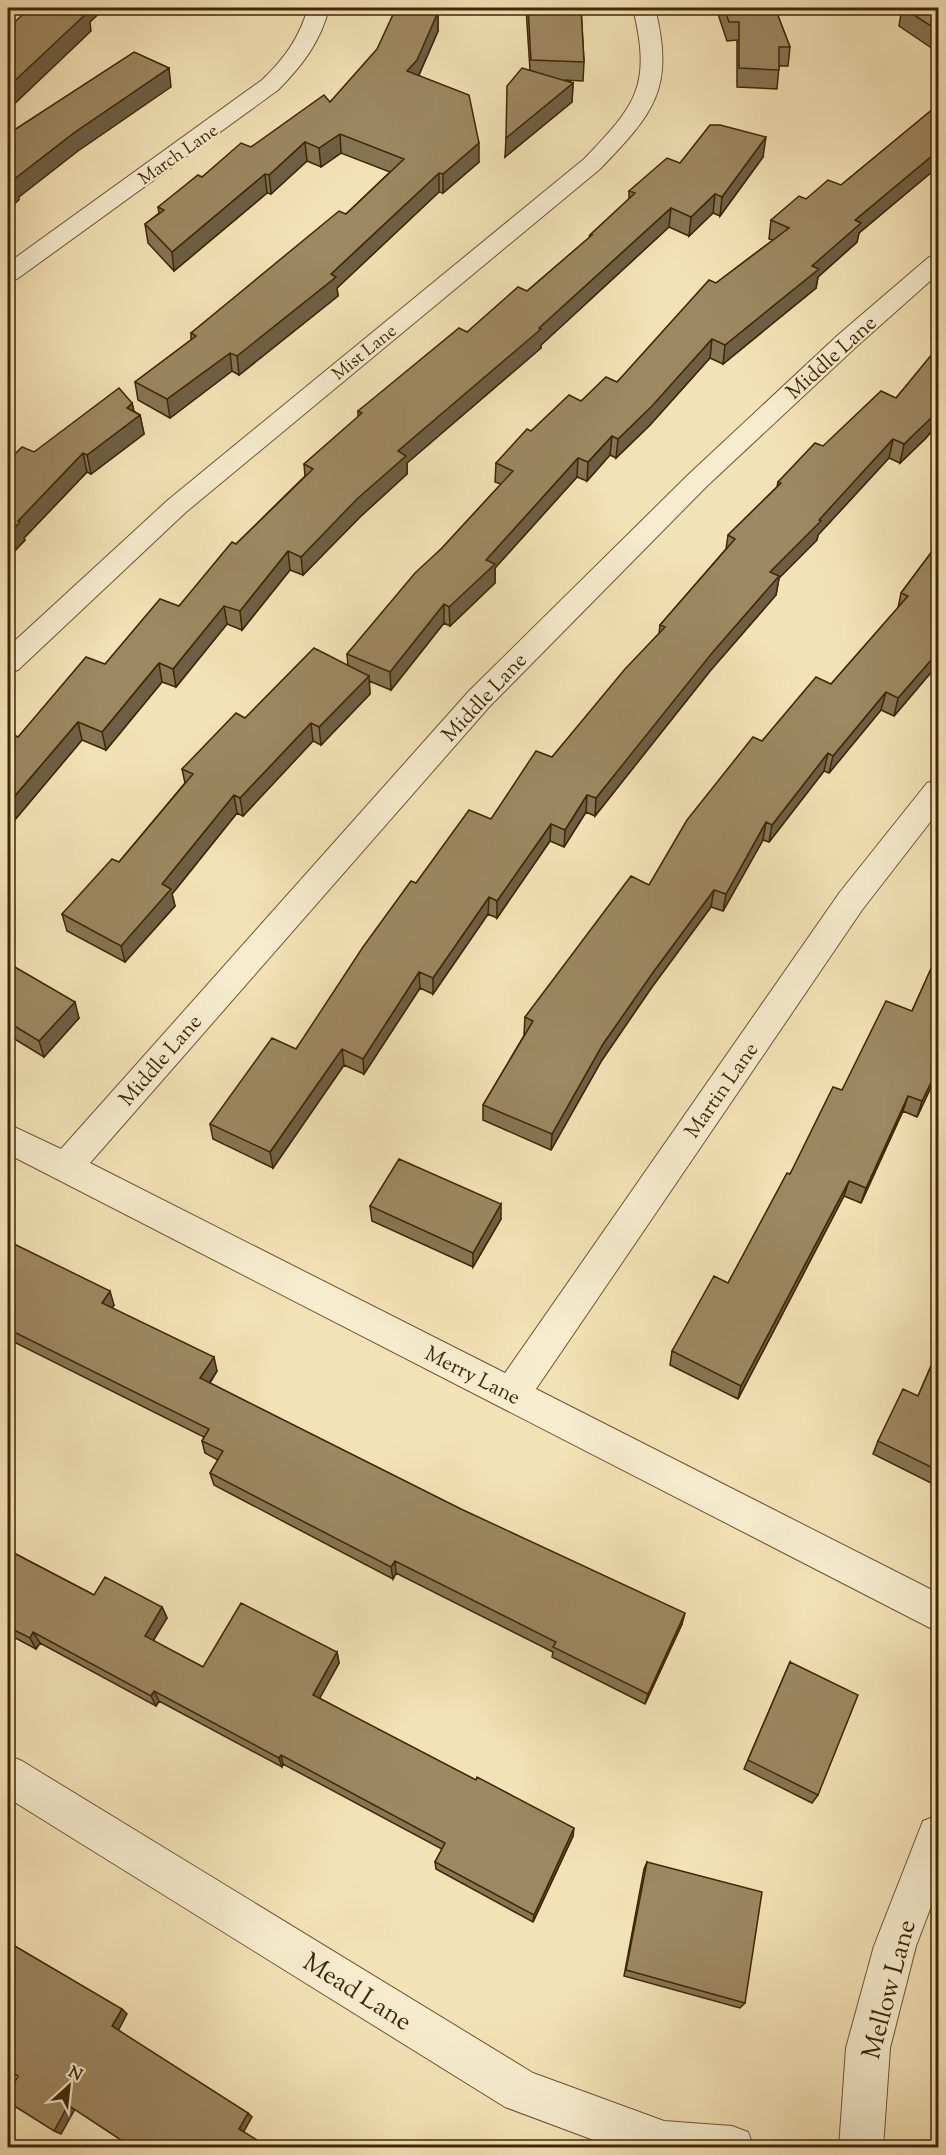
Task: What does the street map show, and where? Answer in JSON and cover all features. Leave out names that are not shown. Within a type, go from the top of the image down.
[{"type":"street","name":"March Lane","points":[[8,274],[270,86],[291,64],[310,36],[318,8]]},
{"type":"street","name":"Mist Lane","points":[[8,663],[177,506],[592,164],[637,115],[652,73],[649,27],[644,8]]},
{"type":"street","name":"Middle Lane","points":[[66,1167],[479,699],[698,480],[846,341],[939,262]]},
{"type":"street","name":"Martin Lane","points":[[511,1395],[851,901],[939,791]]},
{"type":"street","name":"Merry Lane","points":[[8,1138],[939,1613]]},
{"type":"street","name":"Mead Lane","points":[[8,1775],[521,2091],[664,2143],[732,2148]]},
{"type":"street","name":"Mellow Lane","points":[[861,2148],[868,2048],[895,1946],[939,1836]]},
{"type":"building","points":[[30,8],[82,8],[79,10],[88,12],[8,87],[8,28]]},
{"type":"building","points":[[396,8],[438,8],[417,60],[407,71],[469,95],[479,143],[443,174],[439,173],[331,274],[336,277],[237,356],[230,353],[167,399],[135,382],[196,336],[191,333],[339,211],[346,214],[404,159],[340,134],[319,148],[305,142],[269,175],[265,174],[172,252],[145,224],[164,210],[158,207],[198,175],[202,177],[241,143],[251,147],[324,95],[330,102],[377,49]]},
{"type":"building","points":[[528,8],[581,8],[584,62],[531,60]]},
{"type":"building","points":[[724,8],[775,8],[790,47],[779,47],[779,70],[739,68],[739,22],[729,22]]},
{"type":"building","points":[[903,8],[939,8],[939,29],[937,30]]},
{"type":"building","points":[[134,52],[169,68],[75,132],[13,180],[15,181],[8,187],[8,134]]},
{"type":"building","points":[[522,68],[573,83],[506,138],[507,86]]},
{"type":"building","points":[[939,104],[939,150],[855,220],[861,223],[812,266],[819,269],[725,345],[712,339],[652,406],[618,439],[612,436],[588,462],[578,458],[486,560],[495,564],[449,607],[444,604],[390,672],[347,654],[415,573],[442,548],[513,471],[496,463],[527,429],[531,431],[569,395],[581,401],[606,377],[617,382],[709,280],[716,283],[789,228],[771,220],[799,196],[806,199],[828,180],[841,185]]},
{"type":"building","points":[[710,125],[720,125],[766,137],[722,197],[715,194],[691,217],[671,208],[539,328],[541,329],[398,451],[406,456],[358,498],[301,557],[288,551],[240,611],[224,606],[173,669],[159,663],[102,732],[78,722],[8,804],[8,734],[18,737],[86,657],[105,664],[160,599],[179,606],[232,542],[236,544],[313,469],[304,464],[362,413],[358,411],[459,328],[467,332],[518,287],[527,291],[592,235],[590,235],[635,193],[629,191],[667,158],[680,163]]},
{"type":"building","points":[[939,348],[939,409],[904,444],[893,439],[819,520],[821,521],[770,572],[779,576],[712,653],[596,798],[587,795],[565,830],[551,824],[497,901],[489,897],[433,978],[419,972],[363,1059],[342,1049],[270,1152],[210,1124],[272,1038],[296,1049],[363,947],[411,881],[416,883],[469,810],[491,819],[536,751],[552,757],[625,669],[665,627],[660,625],[735,539],[728,535],[781,483],[778,482],[815,443],[823,446],[881,391],[896,398]]},
{"type":"building","points":[[119,388],[132,403],[127,408],[140,415],[87,455],[83,453],[18,521],[20,522],[8,535],[8,461],[22,447],[34,452]]},
{"type":"building","points":[[939,542],[939,651],[898,698],[886,692],[833,756],[828,753],[772,825],[766,822],[726,894],[714,890],[603,1044],[552,1134],[483,1105],[533,1021],[525,1017],[631,876],[649,885],[687,820],[753,737],[762,741],[816,677],[831,684],[908,596],[901,593]]},
{"type":"building","points":[[314,648],[369,676],[319,727],[311,723],[240,798],[234,795],[162,884],[171,889],[121,946],[62,914],[112,859],[119,862],[193,774],[182,769],[236,713],[245,718]]},
{"type":"building","points":[[939,951],[939,1066],[922,1101],[908,1096],[866,1188],[849,1181],[741,1386],[672,1351],[714,1276],[728,1283],[787,1173],[790,1174],[833,1087],[842,1090],[886,1001],[912,1011]]},
{"type":"building","points":[[8,963],[75,1002],[39,1041],[8,1022]]},
{"type":"building","points":[[399,1159],[501,1204],[473,1253],[370,1206]]},
{"type":"building","points":[[8,1241],[110,1291],[102,1303],[214,1357],[200,1378],[461,1509],[685,1613],[648,1694],[553,1647],[556,1642],[395,1561],[391,1567],[210,1473],[223,1451],[202,1441],[209,1429],[8,1329]]},
{"type":"building","points":[[939,1348],[939,1471],[878,1441],[903,1389],[918,1396]]},
{"type":"building","points":[[8,1550],[94,1595],[105,1577],[162,1607],[145,1636],[203,1667],[241,1603],[337,1652],[313,1695],[574,1828],[534,1915],[435,1862],[445,1843],[281,1755],[279,1758],[154,1691],[151,1696],[33,1632],[30,1638],[8,1627]]},
{"type":"building","points":[[790,1662],[858,1695],[818,1795],[748,1760]]},
{"type":"building","points":[[647,1862],[762,1892],[745,2003],[626,1970]]},
{"type":"building","points":[[8,1942],[122,2009],[112,2026],[248,2113],[239,2129],[270,2148],[133,2148],[68,2105],[54,2131],[8,2102],[8,2094],[18,2076],[8,2070]]}]
